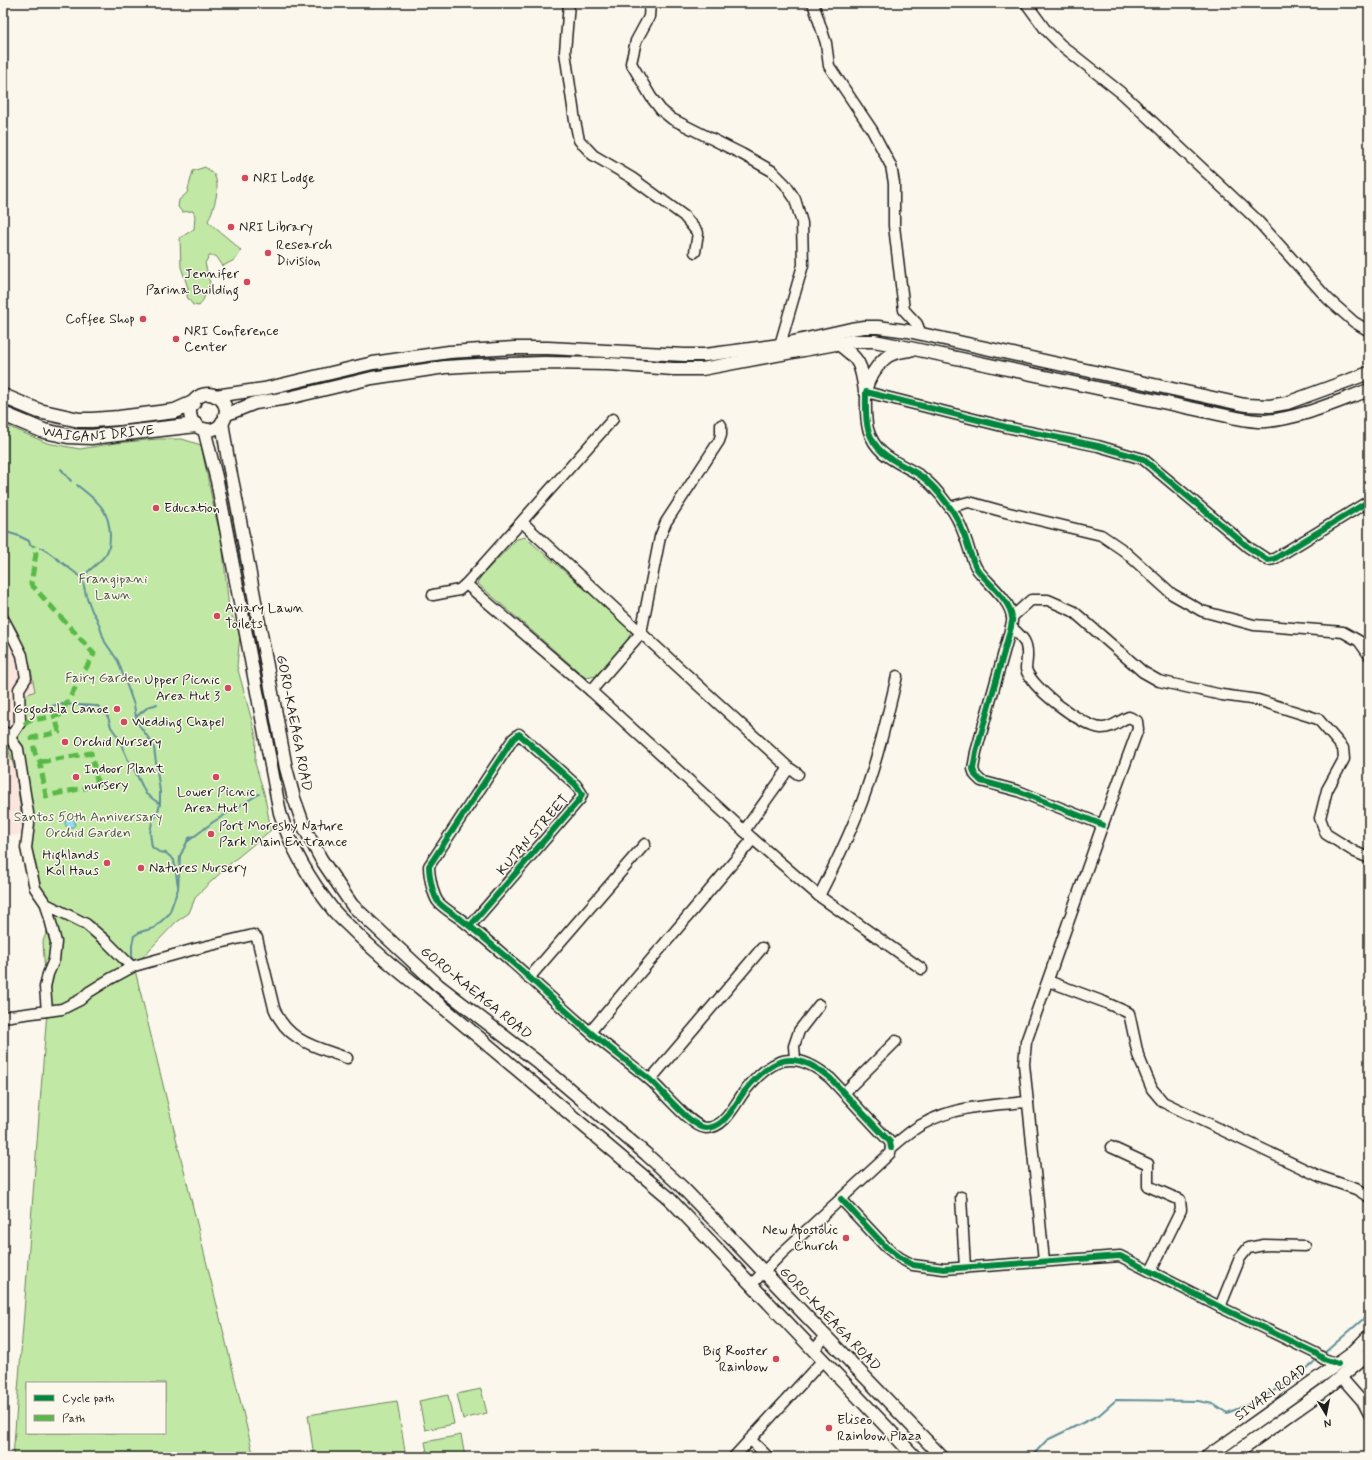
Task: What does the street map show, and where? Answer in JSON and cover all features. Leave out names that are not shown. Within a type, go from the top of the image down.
[{"type":"highway","name":"WAIGANI DRIVE","points":[[3,396],[39,411],[79,420],[99,420],[164,412],[175,410],[193,403]]},
{"type":"highway","name":"WAIGANI DRIVE","points":[[3,414],[44,432],[68,436],[97,436],[200,427]]},
{"type":"main road","points":[[915,1457],[667,1196],[426,992],[395,968],[335,912],[317,888],[302,863],[285,828],[280,812],[217,481],[200,427],[192,420],[190,408],[200,396],[215,396],[264,389],[373,363],[449,352],[514,348],[548,348],[700,355],[780,345],[864,327],[878,327],[921,334],[1245,405],[1270,406],[1287,403],[1369,373]]},
{"type":"main road","points":[[200,427],[214,429],[224,418],[255,403],[288,398],[372,378],[445,367],[485,364],[609,364],[673,369],[702,369],[852,341],[874,341],[917,349],[1232,417],[1258,421],[1293,416],[1369,390]]},
{"type":"main road","points":[[837,343],[852,353],[858,361],[866,392]]},
{"type":"main road","points":[[866,392],[866,385],[885,359],[898,352],[917,349]]},
{"type":"main road","points":[[215,396],[223,404],[224,418]]},
{"type":"main road","name":"GORO-KAEAGA ROAD","points":[[224,418],[228,460],[239,511],[286,768],[294,798],[305,829],[321,859],[352,905],[438,985],[535,1060],[646,1154],[682,1187],[942,1457]]},
{"type":"main road","name":"SIVARI ROAD","points":[[1207,1457],[1338,1364],[1350,1355],[1369,1336]]},
{"type":"main road","name":"SIVARI ROAD","points":[[1230,1457],[1326,1389],[1369,1353]]},
{"type":"street","points":[[569,3],[565,52],[579,140],[593,155],[632,178],[684,216],[698,233],[695,252]]},
{"type":"street","points":[[650,3],[649,17],[636,41],[631,63],[651,97],[661,110],[672,118],[772,171],[785,184],[794,199],[802,223],[803,265],[780,345]]},
{"type":"street","points":[[813,3],[826,43],[829,66],[872,130],[891,166],[894,183],[894,226],[904,310],[917,324],[921,334]]},
{"type":"street","points":[[1026,3],[1045,29],[1061,45],[1124,95],[1256,220],[1328,299],[1354,322],[1369,331]]},
{"type":"street","points":[[1044,1261],[1024,1064],[1026,1042],[1138,730],[1137,721],[1129,717],[1110,727],[1102,728],[1086,724],[1056,704],[1033,682],[1026,669],[1026,641],[1012,622],[1008,606],[1004,599],[977,568],[958,519],[931,484],[888,458],[879,449],[868,430],[866,419],[866,392],[998,425],[1098,446],[1143,459],[1248,548],[1268,560],[1274,559],[1367,506]]},
{"type":"street","points":[[433,595],[459,590],[466,584],[614,419]]},
{"type":"street","points":[[591,691],[641,633],[656,555],[664,527],[719,441],[721,435],[721,425]]},
{"type":"street","points":[[950,507],[969,502],[1101,535],[1123,550],[1172,594],[1202,612],[1254,625],[1343,632],[1359,641],[1369,655]]},
{"type":"street","points":[[522,522],[641,633],[789,768],[798,774]]},
{"type":"street","points":[[466,584],[591,691],[744,831],[819,896],[922,968]]},
{"type":"street","points":[[1103,825],[1018,791],[981,781],[975,775],[973,770],[976,752],[1012,622],[1031,600],[1048,600],[1073,611],[1143,672],[1160,681],[1222,695],[1258,700],[1318,719],[1343,748],[1344,758],[1327,790],[1320,818],[1326,834],[1355,852],[1369,858]]},
{"type":"street","points":[[4,620],[22,655],[26,678],[19,689],[20,723],[6,735],[18,749],[23,775],[28,824],[26,848],[35,888],[46,904],[56,942],[54,960],[48,974],[45,987],[48,1011]]},
{"type":"street","points":[[819,896],[842,849],[862,801],[881,741],[897,676]]},
{"type":"street","name":"KUTAN STREET","points":[[519,734],[576,785],[582,794],[580,799],[470,926],[438,902],[430,878],[429,866],[513,740],[519,734]]},
{"type":"street","points":[[744,831],[789,768]]},
{"type":"street","points":[[590,1032],[753,839]]},
{"type":"street","points":[[529,978],[645,844]]},
{"type":"street","points":[[46,904],[86,924],[132,967]]},
{"type":"street","points":[[470,926],[590,1032],[650,1080],[701,1127],[708,1128],[723,1120],[745,1091],[768,1068],[779,1062],[795,1059],[805,1062],[822,1072],[890,1142],[890,1153],[782,1253],[752,1284]]},
{"type":"street","points":[[3,1017],[62,1010],[80,1000],[89,992],[110,979],[132,967],[195,949],[244,937],[255,936],[257,938],[274,1008],[278,1018],[299,1040],[347,1058]]},
{"type":"street","points":[[650,1080],[762,948]]},
{"type":"street","points":[[1048,981],[1129,1012],[1138,1055],[1152,1089],[1163,1102],[1321,1177],[1356,1189],[1369,1197]]},
{"type":"street","points":[[795,1059],[794,1046],[799,1031],[819,1005]]},
{"type":"street","points":[[844,1093],[896,1041]]},
{"type":"street","points":[[891,1148],[919,1126],[950,1112],[980,1106],[1028,1102]]},
{"type":"street","points":[[1111,1147],[1148,1164],[1148,1186],[1180,1200],[1181,1210],[1151,1271]]},
{"type":"street","points":[[961,1197],[965,1268]]},
{"type":"street","points":[[841,1199],[886,1247],[900,1258],[913,1265],[944,1269],[1120,1256],[1315,1353],[1324,1359],[1338,1364]]},
{"type":"street","points":[[1220,1307],[1240,1258],[1248,1248],[1264,1245],[1305,1246]]},
{"type":"street","points":[[814,1350],[826,1336]]},
{"type":"street","points":[[1323,1375],[1325,1365],[1324,1359]]},
{"type":"street","points":[[734,1457],[823,1360]]},
{"type":"street","points":[[1341,1377],[1362,1401],[1369,1414]]},
{"type":"street","points":[[750,1439],[768,1457]]},
{"type":"shaded area","points":[[3,595],[4,609],[17,631],[31,667],[35,692],[3,734]]},
{"type":"shaded area","points":[[3,736],[16,772],[24,834],[3,837]]},
{"type":"green space","points":[[205,167],[213,173],[217,184],[215,204],[208,221],[241,251],[236,259],[223,266],[216,256],[209,256],[205,263],[210,283],[199,306],[193,305],[187,297],[188,288],[181,267],[180,238],[194,229],[195,216],[193,211],[182,212],[178,207],[179,200],[187,193],[193,171]]},
{"type":"green space","points":[[3,424],[47,443],[80,449],[116,443],[158,439],[182,439],[201,445],[222,542],[229,608],[240,635],[237,666],[256,736],[255,763],[264,793],[271,830],[232,862],[196,896],[189,913],[176,922],[134,966],[254,1457],[13,1457],[47,1011],[43,941],[56,909],[42,905],[30,890],[25,863],[23,829],[16,772],[6,743],[22,720],[19,698],[35,691],[30,666],[17,631],[4,609]]},
{"type":"green space","points":[[525,537],[632,630],[626,643],[596,676],[586,678],[477,583],[481,576],[517,539]]},
{"type":"green space","points":[[481,1389],[487,1413],[463,1419],[457,1394]]},
{"type":"green space","points":[[448,1395],[454,1424],[425,1430],[419,1401]]},
{"type":"green space","points":[[397,1401],[406,1457],[314,1457],[308,1415]]},
{"type":"green space","points":[[461,1435],[465,1457],[428,1457],[425,1442]]},
{"type":"water","points":[[68,818],[72,818],[74,819],[74,827],[68,828],[65,825],[65,821]]},
{"type":"waterway","points":[[61,469],[71,481]]},
{"type":"waterway","points":[[77,485],[101,506],[107,518],[110,535],[109,548],[106,554],[82,578]]},
{"type":"waterway","points":[[3,531],[19,536],[29,541],[30,545],[34,546]]},
{"type":"waterway","points":[[40,548],[43,548],[82,578],[86,595],[92,611],[97,619],[105,642],[118,661],[134,705],[136,717]]},
{"type":"waterway","points":[[25,710],[42,709],[59,704],[98,706],[108,717],[111,727],[118,737],[146,794],[160,804]]},
{"type":"waterway","points":[[157,704],[150,706],[136,717],[139,725],[154,748],[160,792],[160,804],[157,815],[152,822],[150,833],[152,847],[159,852],[166,853],[174,860],[178,886]]},
{"type":"waterway","points":[[132,962],[132,945],[134,936],[140,932],[154,928],[169,914],[178,889],[180,856],[187,842],[213,822],[259,794]]},
{"type":"waterway","points":[[187,841],[189,838],[194,836]]},
{"type":"waterway","points":[[1323,1354],[1369,1314]]},
{"type":"waterway","points":[[1031,1457],[1047,1440],[1099,1415],[1116,1400],[1198,1401],[1213,1404],[1227,1413],[1257,1401],[1294,1380],[1314,1362]]},
{"type":"marked path","points":[[24,725],[28,721],[60,715],[94,654],[31,584],[36,554],[34,546]]},
{"type":"marked path","points":[[40,762],[91,753],[98,785],[46,796],[40,762],[35,753],[32,738],[59,732],[55,716]]},
{"type":"cycle path","points":[[1103,825],[1018,791],[981,781],[975,775],[973,769],[976,752],[1011,627],[1011,611],[1003,598],[977,569],[958,520],[939,493],[929,482],[889,458],[877,446],[868,429],[866,392],[1006,427],[1098,446],[1143,459],[1248,547],[1268,560],[1274,559],[1369,501]]},
{"type":"cycle path","points":[[470,926],[580,799],[582,794],[576,785],[519,734],[513,739],[429,866],[433,891],[439,903],[476,931],[510,960],[590,1032],[649,1079],[685,1115],[700,1126],[706,1128],[719,1124],[729,1114],[754,1080],[764,1071],[774,1064],[794,1060],[805,1063],[830,1078],[890,1142],[891,1148]]},
{"type":"cycle path","points":[[841,1199],[886,1247],[900,1258],[913,1265],[944,1269],[1120,1256],[1315,1353],[1324,1359],[1338,1364]]},
{"type":"place","name":"NRI Lodge","points":[[245,178]]},
{"type":"place","name":"NRI Library","points":[[231,227]]},
{"type":"place","name":"Research Division","points":[[268,253]]},
{"type":"place","name":"Jennifer Parina Building","points":[[247,282]]},
{"type":"place","name":"Coffee Shop","points":[[143,319]]},
{"type":"place","name":"NRI Conference Center","points":[[176,339]]},
{"type":"place","name":"Education","points":[[156,508]]},
{"type":"place","name":"Aviary Lawn Toilets","points":[[217,616]]},
{"type":"place","name":"Upper Picnic Area Hut 3","points":[[228,688]]},
{"type":"place","name":"Gogodala Canoe","points":[[117,709]]},
{"type":"place","name":"Wedding Chapel","points":[[124,722]]},
{"type":"place","name":"Orchid Nursery","points":[[65,742]]},
{"type":"place","name":"Indoor Plant nursery","points":[[76,777]]},
{"type":"place","name":"Lower Picnic Area Hut 1","points":[[216,777]]},
{"type":"place","name":"Port Moresby Nature Park Main Entrance","points":[[211,834]]},
{"type":"place","name":"Highlands Kol Haus","points":[[107,863]]},
{"type":"place","name":"Natures Nursery","points":[[141,868]]},
{"type":"place","name":"New Apostolic Church","points":[[846,1238]]},
{"type":"place","name":"Big Rooster Rainbow","points":[[776,1359]]},
{"type":"place","name":"Eliseo Rainbow Plaza","points":[[829,1428]]},
{"type":"park label","name":"Frangipani Lawn","points":[[113,588]]},
{"type":"park label","name":"Fairy Garden","points":[[103,678]]},
{"type":"park label","name":"Santos 50th Anniversary Orchid Garden","points":[[88,826]]}]
